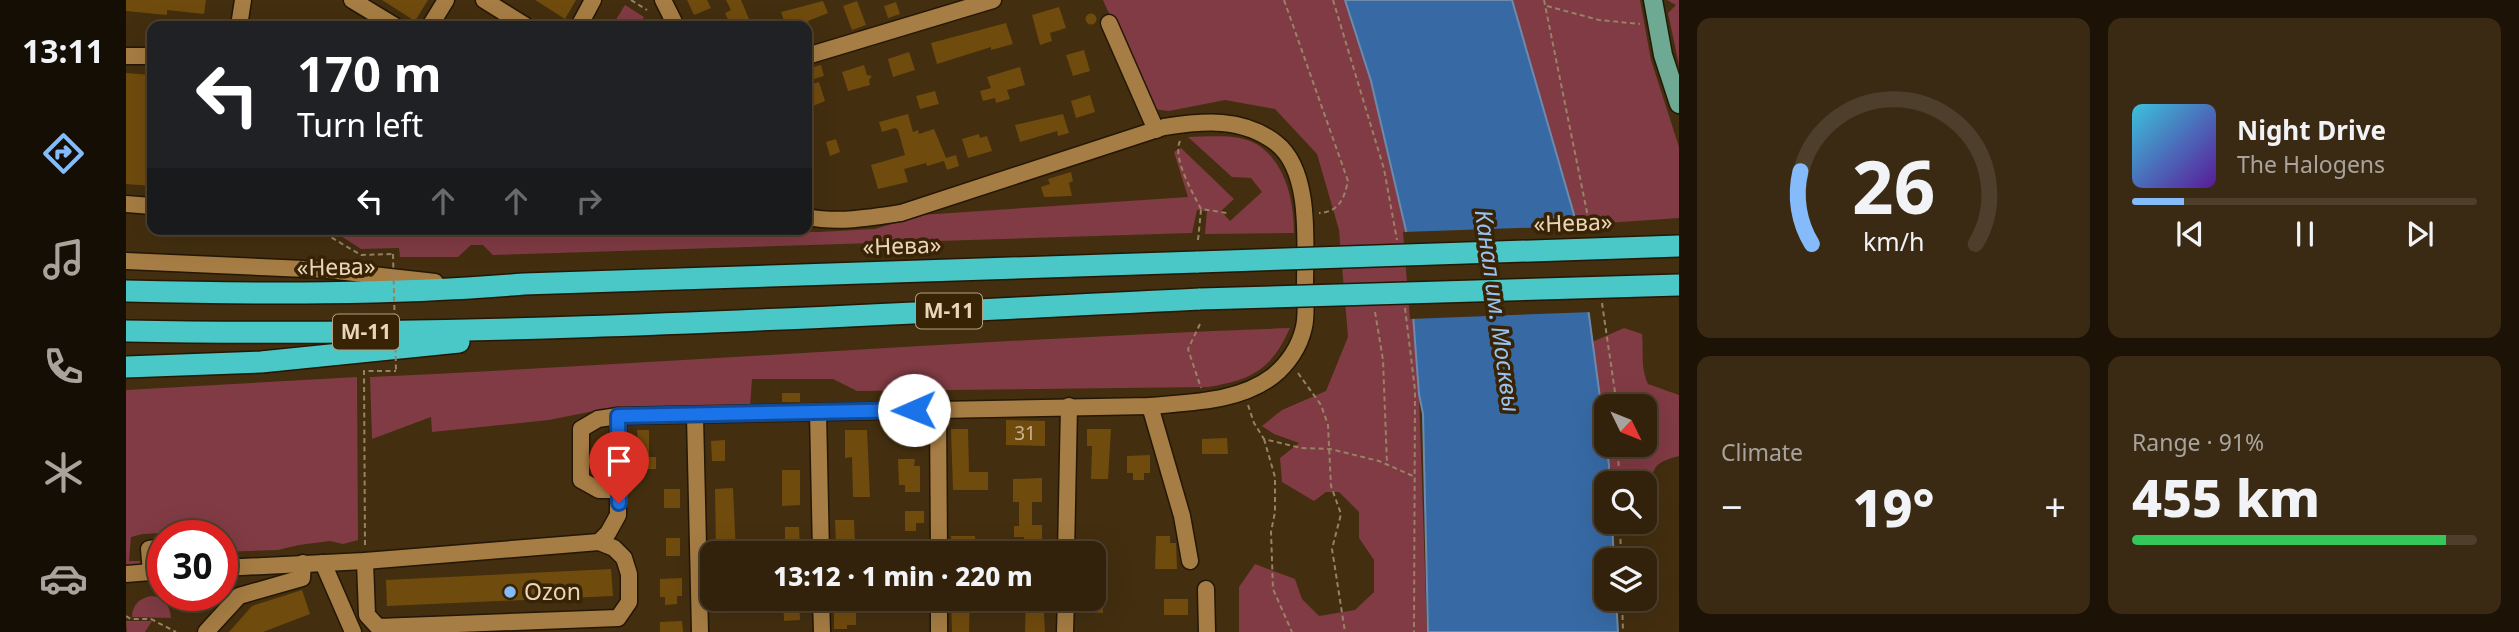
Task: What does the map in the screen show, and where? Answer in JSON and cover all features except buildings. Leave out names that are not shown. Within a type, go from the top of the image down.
[{"type":"highway","name":"«Нева»","points":[[126,291],[293,294],[433,292],[524,285],[1679,246]]},
{"type":"highway","name":"М-11","points":[[126,331],[292,334],[606,327],[1200,299],[1679,285]]},
{"type":"highway","points":[[126,366],[261,362],[606,327]]},
{"type":"main road","points":[[1653,0],[1664,55],[1679,104]]},
{"type":"street","points":[[240,21],[243,0]]},
{"type":"street","points":[[352,0],[387,21]]},
{"type":"street","points":[[433,21],[446,0]]},
{"type":"street","points":[[484,0],[518,21]]},
{"type":"street","points":[[582,21],[593,0]]},
{"type":"street","points":[[663,0],[674,21]]},
{"type":"street","points":[[812,54],[993,0]]},
{"type":"street","points":[[1109,23],[1156,130]]},
{"type":"street","points":[[126,56],[147,56]]},
{"type":"street","points":[[619,490],[598,490],[581,480],[581,429],[598,419],[618,416],[1150,406],[1203,402],[1254,387],[1273,376],[1296,349],[1304,326],[1305,244],[1301,188],[1293,164],[1278,145],[1259,132],[1236,124],[1207,121],[1156,130],[901,213],[861,220],[812,218]]},
{"type":"street","points":[[126,204],[147,206]]},
{"type":"street","points":[[126,261],[328,270],[433,282],[524,285]]},
{"type":"street","points":[[1150,406],[1182,516],[1191,561]]},
{"type":"street","points":[[1066,541],[1069,407]]},
{"type":"street","points":[[938,410],[939,541]]},
{"type":"street","points":[[818,412],[821,541]]},
{"type":"street","points":[[599,542],[608,533],[618,515],[618,416]]},
{"type":"street","points":[[695,416],[700,632]]},
{"type":"street","points":[[238,567],[365,561],[599,542],[614,548],[624,558],[629,574],[629,602],[618,618],[372,629],[367,615],[365,561]]},
{"type":"street","points":[[206,632],[239,596],[302,578],[303,563]]},
{"type":"street","points":[[323,563],[353,632]]},
{"type":"street","points":[[126,574],[147,573]]},
{"type":"street","points":[[1206,589],[1207,632]]},
{"type":"street","points":[[821,611],[822,632]]},
{"type":"street","points":[[939,611],[939,632]]},
{"type":"street","points":[[1065,632],[1066,611]]},
{"type":"path","points":[[631,0],[647,10]]},
{"type":"path","points":[[1284,0],[1348,181],[1344,200],[1328,212],[1316,213]]},
{"type":"path","points":[[1333,0],[1384,169],[1398,244]]},
{"type":"path","points":[[1544,0],[1591,233]]},
{"type":"path","points":[[1546,5],[1599,20],[1658,24]]},
{"type":"path","points":[[1180,141],[1177,146],[1184,175],[1201,209],[1198,240]]},
{"type":"path","points":[[1201,209],[1227,213]]},
{"type":"path","points":[[327,235],[362,255],[393,254],[396,371],[364,372],[365,561]]},
{"type":"path","points":[[1404,297],[1415,390],[1414,632]]},
{"type":"path","points":[[1602,302],[1615,394]]},
{"type":"path","points":[[1200,324],[1188,349],[1203,391]]},
{"type":"path","points":[[1383,360],[1387,464]]},
{"type":"path","points":[[1296,371],[1321,405],[1328,425],[1328,466],[1331,486],[1341,514],[1332,550],[1345,632]]},
{"type":"path","points":[[1247,401],[1254,423],[1264,439],[1275,477],[1275,512],[1271,532],[1272,589],[1292,632]]},
{"type":"path","points":[[1264,439],[1301,448],[1330,449],[1387,464],[1414,477]]},
{"type":"path","points":[[1622,611],[1623,632]]},
{"type":"path","points":[[126,616],[131,619],[151,619],[176,632]]},
{"type":"shaded area","points":[[1103,0],[1345,0],[1371,81],[1407,235],[1419,394],[1427,632],[1239,632],[1239,587],[1255,564],[1295,579],[1302,599],[1319,616],[1355,610],[1374,592],[1374,560],[1359,538],[1359,512],[1339,492],[1326,492],[1314,501],[1282,482],[1280,458],[1299,443],[1274,434],[1262,426],[1282,410],[1326,391],[1348,337],[1339,230],[1317,154],[1275,109],[1225,100],[1169,111],[1152,109]]},
{"type":"shaded area","points":[[1512,0],[1640,0],[1651,60],[1679,147],[1679,218],[1577,225]]},
{"type":"shaded area","points":[[1667,0],[1679,0],[1679,65],[1668,13],[1676,5]]},
{"type":"shaded area","points":[[625,5],[644,17],[641,21],[615,21]]},
{"type":"shaded area","points":[[1224,136],[1242,139],[1258,145],[1268,153],[1287,184],[1294,233],[1205,234],[1207,211],[1197,210],[1192,233],[493,255],[483,245],[471,245],[458,257],[400,257],[399,248],[361,249],[339,235],[812,235],[812,232],[875,229],[921,215],[1188,197],[1174,152],[1181,148],[1234,199],[1221,211],[1230,221],[1262,192],[1251,178],[1232,177],[1188,137]]},
{"type":"shaded area","points":[[1290,328],[1275,354],[1258,371],[1236,381],[1207,387],[857,391],[833,379],[752,379],[750,407],[622,412],[604,409],[549,420],[432,432],[431,417],[372,439],[370,377],[1060,338]]},
{"type":"shaded area","points":[[1624,328],[1642,334],[1643,365],[1648,384],[1679,395],[1679,456],[1662,462],[1654,471],[1613,471],[1608,457],[1657,457],[1657,394],[1599,394],[1592,342]]},
{"type":"shaded area","points":[[357,377],[358,540],[343,544],[330,541],[278,550],[238,551],[238,520],[147,520],[147,534],[131,537],[129,561],[140,561],[141,566],[126,567],[126,390]]},
{"type":"shaded area","points":[[147,597],[147,611],[169,611],[171,618],[132,617],[133,609]]},
{"type":"shaded area","points":[[126,621],[152,621],[145,632],[127,632]]},
{"type":"water","name":"Канал им. Москвы","points":[[1345,0],[1512,0],[1577,225],[1600,394],[1594,394],[1594,457],[1608,457],[1609,471],[1594,471],[1594,534],[1613,534],[1613,548],[1594,548],[1594,611],[1617,611],[1618,632],[1428,632],[1423,414],[1419,394],[1407,235],[1371,81]]},
{"type":"pier","points":[[1580,226],[1592,312],[1410,319],[1403,232]]},
{"type":"place","name":"Ozon","points":[[510,592]]},
{"type":"route","points":[[619,503],[618,416],[914,410]]}]
